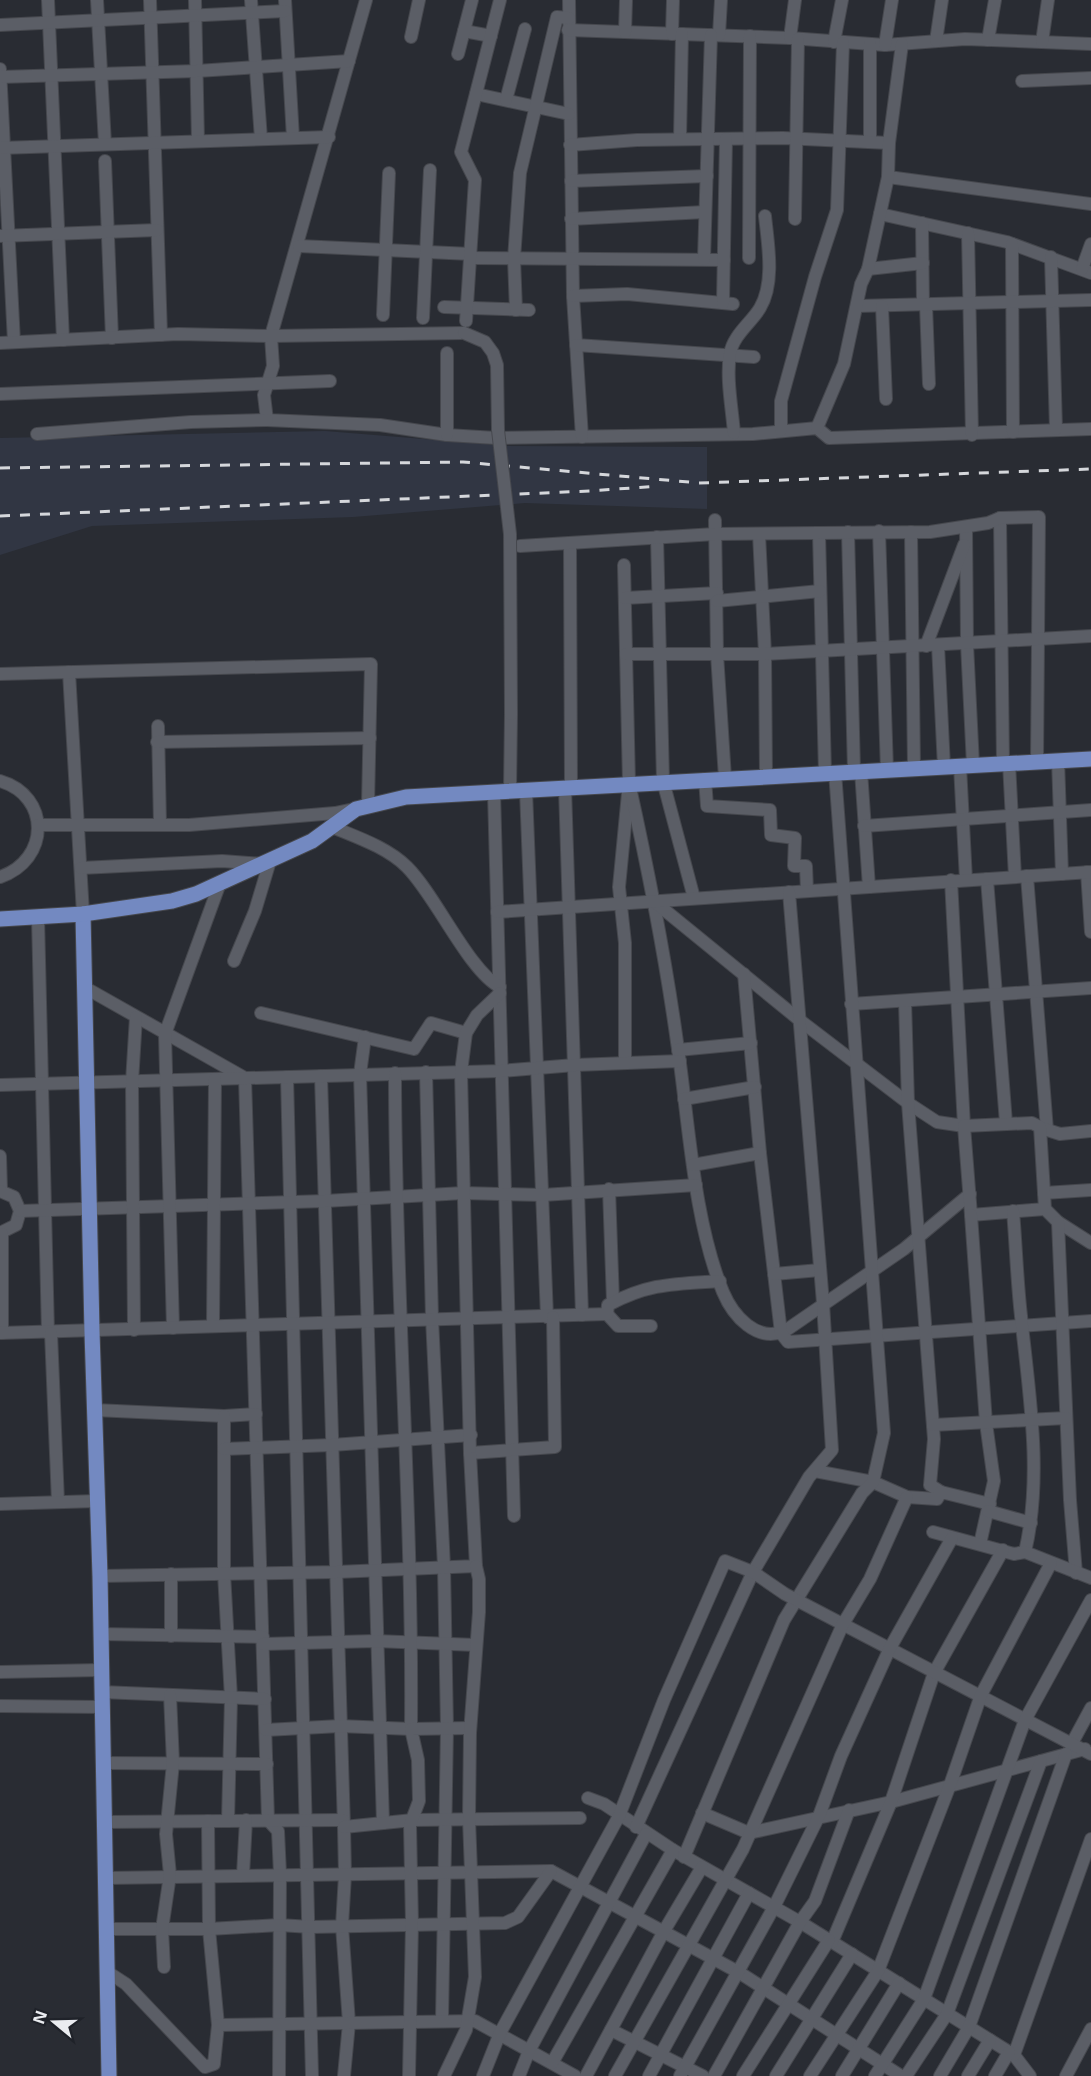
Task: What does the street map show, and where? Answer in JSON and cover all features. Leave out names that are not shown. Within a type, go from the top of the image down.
[{"type":"main road","points":[[0,919],[83,914],[172,901],[220,883],[312,841],[330,826],[362,807],[406,797],[1091,759]]},
{"type":"main road","points":[[83,914],[100,1576],[109,2076]]},
{"type":"street","points":[[48,0],[63,340]]},
{"type":"street","points":[[97,0],[105,144]]},
{"type":"street","points":[[150,0],[161,335]]},
{"type":"street","points":[[195,0],[198,141]]},
{"type":"street","points":[[267,420],[264,395],[273,366],[271,336],[366,0]]},
{"type":"street","points":[[411,37],[419,0]]},
{"type":"street","points":[[458,54],[472,0]]},
{"type":"street","points":[[465,327],[475,180],[461,152],[500,0]]},
{"type":"street","points":[[569,0],[573,296],[582,437]]},
{"type":"street","points":[[625,32],[626,0]]},
{"type":"street","points":[[673,0],[677,34],[680,139]]},
{"type":"street","points":[[704,259],[707,139],[715,35],[721,0]]},
{"type":"street","points":[[795,0],[795,219]]},
{"type":"street","points":[[781,429],[781,401],[815,278],[837,210],[839,42],[843,0]]},
{"type":"street","points":[[885,45],[892,0]]},
{"type":"street","points":[[936,41],[942,0]]},
{"type":"street","points":[[988,40],[995,0]]},
{"type":"street","points":[[1042,42],[1048,0]]},
{"type":"street","points":[[0,25],[195,15],[251,6],[285,5],[293,138]]},
{"type":"street","points":[[251,6],[261,139]]},
{"type":"street","points":[[444,307],[523,310],[514,259],[520,173],[557,17],[568,24],[625,32],[794,38],[885,45],[988,40],[1091,44]]},
{"type":"street","points":[[506,100],[525,29]]},
{"type":"street","points":[[464,31],[491,36]]},
{"type":"street","points":[[749,258],[750,36]]},
{"type":"street","points":[[870,44],[870,141]]},
{"type":"street","points":[[817,428],[844,364],[868,269],[888,177],[889,143],[902,44]]},
{"type":"street","points":[[0,77],[197,71],[349,62]]},
{"type":"street","points":[[0,69],[5,236],[14,342]]},
{"type":"street","points":[[1022,81],[1091,78]]},
{"type":"street","points":[[476,94],[570,114]]},
{"type":"street","points":[[2,148],[329,137]]},
{"type":"street","points":[[570,146],[680,139],[796,139],[889,143]]},
{"type":"street","points":[[573,296],[627,294],[728,304],[724,260],[726,139]]},
{"type":"street","points":[[105,161],[112,338]]},
{"type":"street","points":[[423,318],[430,170]]},
{"type":"street","points":[[383,315],[389,173]]},
{"type":"street","points":[[571,182],[707,176]]},
{"type":"street","points":[[888,177],[1091,204]]},
{"type":"street","points":[[571,219],[705,212]]},
{"type":"street","points":[[880,214],[1012,244],[1086,271],[1091,244]]},
{"type":"street","points":[[734,433],[729,355],[737,337],[758,312],[765,295],[768,266],[765,216]]},
{"type":"street","points":[[922,223],[929,384]]},
{"type":"street","points":[[5,236],[157,230]]},
{"type":"street","points":[[968,233],[972,435]]},
{"type":"street","points":[[1012,244],[1013,432]]},
{"type":"street","points":[[298,246],[514,259],[724,260]]},
{"type":"street","points":[[1050,257],[1056,429]]},
{"type":"street","points":[[868,269],[922,263]]},
{"type":"street","points":[[857,306],[1091,300]]},
{"type":"street","points":[[882,306],[886,399]]},
{"type":"street","points":[[0,343],[161,335],[271,336],[465,327],[485,342],[493,353],[497,365],[498,430],[510,534],[510,791]]},
{"type":"street","points":[[576,345],[754,357]]},
{"type":"street","points":[[447,353],[447,435]]},
{"type":"street","points":[[0,394],[330,381]]},
{"type":"street","points":[[37,434],[191,422],[267,420],[380,425],[447,435],[582,437],[753,434],[781,429],[817,428],[829,438],[972,435],[1091,429]]},
{"type":"street","points":[[520,546],[716,534],[879,531],[966,533],[1000,518],[1039,517],[1036,639],[1037,762]]},
{"type":"street","points":[[1000,518],[1001,642],[1006,764],[1010,816],[1021,877],[1036,993],[1045,1209],[1058,1222],[1091,1243]]},
{"type":"street","points":[[715,520],[717,654],[725,778]]},
{"type":"street","points":[[879,531],[887,770]]},
{"type":"street","points":[[848,532],[849,650],[869,886]]},
{"type":"street","points":[[911,532],[944,767]]},
{"type":"street","points":[[684,1857],[783,1620],[862,1493],[873,1482],[884,1433],[873,1270],[821,651],[819,533]]},
{"type":"street","points":[[966,533],[966,766],[961,819],[966,880]]},
{"type":"street","points":[[914,768],[926,646],[966,533]]},
{"type":"street","points":[[759,534],[765,654],[766,776]]},
{"type":"street","points":[[657,537],[663,781],[694,898]]},
{"type":"street","points":[[570,543],[568,788],[582,1315]]},
{"type":"street","points":[[624,565],[629,783],[619,887],[625,943],[625,1062]]},
{"type":"street","points":[[625,598],[763,598],[820,591]]},
{"type":"street","points":[[626,654],[765,654],[1091,636]]},
{"type":"street","points":[[0,674],[371,664],[370,738],[362,807],[313,815],[160,825],[38,825]]},
{"type":"street","points":[[69,672],[83,914]]},
{"type":"street","points":[[158,726],[160,825]]},
{"type":"street","points":[[157,742],[370,738]]},
{"type":"street","points":[[1058,760],[1062,874]]},
{"type":"street","points":[[705,779],[707,806],[770,810],[771,836],[795,838],[794,866],[806,866],[807,891]]},
{"type":"street","points":[[0,781],[11,784],[23,793],[33,806],[38,825],[38,837],[28,858],[11,873],[0,877]]},
{"type":"street","points":[[629,783],[656,903],[696,1185],[720,1281],[734,1312],[744,1324],[766,1333],[781,1333],[919,1237],[970,1194]]},
{"type":"street","points":[[470,1453],[555,1447],[526,791]]},
{"type":"street","points":[[494,793],[500,1071],[507,1194],[514,1516]]},
{"type":"street","points":[[864,826],[1091,810]]},
{"type":"street","points":[[330,826],[389,852],[407,867],[429,893],[469,954],[500,990]]},
{"type":"street","points":[[81,868],[222,861],[267,862],[255,910],[234,961]]},
{"type":"street","points":[[497,912],[1089,872],[1091,932]]},
{"type":"street","points":[[987,879],[1006,1123]]},
{"type":"street","points":[[951,880],[964,1126],[981,1328],[986,1423],[994,1481],[980,1544]]},
{"type":"street","points":[[173,1328],[165,1034],[220,883]]},
{"type":"street","points":[[519,2076],[529,2051],[608,1901],[641,1830],[753,1572],[815,1471],[832,1450],[802,1022],[789,892]]},
{"type":"street","points":[[656,903],[802,1022],[936,1122],[964,1126],[1032,1122],[1043,1129],[1060,1134],[1091,1131]]},
{"type":"street","points":[[38,918],[50,1333],[58,1503]]},
{"type":"street","points":[[744,974],[760,1153],[781,1333],[788,1342],[1062,1321],[1091,1321]]},
{"type":"street","points":[[84,987],[245,1078]]},
{"type":"street","points":[[851,1004],[1091,988]]},
{"type":"street","points":[[444,2076],[469,2021],[475,1977],[469,1819],[470,1728],[479,1590],[470,1453],[461,1072],[466,1033],[477,1015],[500,990]]},
{"type":"street","points":[[905,1002],[908,1103],[933,1425],[930,1485],[941,1492],[1031,1523]]},
{"type":"street","points":[[261,1013],[414,1049],[431,1023],[466,1033]]},
{"type":"street","points":[[134,1330],[132,1082],[136,1017]]},
{"type":"street","points":[[364,1037],[360,1074],[383,1823]]},
{"type":"street","points":[[0,1085],[500,1071],[625,1062],[751,1043]]},
{"type":"street","points":[[426,1072],[436,1437],[446,1644],[447,1728],[442,2021]]},
{"type":"street","points":[[394,1073],[399,1319],[411,1568],[411,1730],[418,1760],[419,1801],[410,1825],[412,1872],[410,2076]]},
{"type":"street","points":[[321,1076],[344,1823],[345,1875],[342,1926],[349,2023],[344,2076]]},
{"type":"street","points":[[287,1077],[312,2076]]},
{"type":"street","points":[[245,1078],[268,1820],[278,1831],[280,1874],[279,2076]]},
{"type":"street","points":[[213,1326],[215,1079]]},
{"type":"street","points":[[684,1099],[754,1087]]},
{"type":"street","points":[[693,1165],[760,1153]]},
{"type":"street","points":[[0,1156],[0,1191],[14,1197],[20,1211],[16,1225],[1,1233],[1,1333],[92,1332],[367,1320],[607,1314]]},
{"type":"street","points":[[20,1211],[325,1201],[464,1193],[543,1195],[696,1185]]},
{"type":"street","points":[[609,1190],[613,1302]]},
{"type":"street","points":[[1044,1193],[1091,1190]]},
{"type":"street","points":[[971,1215],[1045,1209]]},
{"type":"street","points":[[1013,1211],[1031,1420],[1033,1497],[1025,1552]]},
{"type":"street","points":[[1058,1222],[1066,1418],[1076,1573]]},
{"type":"street","points":[[774,1274],[820,1270]]},
{"type":"street","points":[[651,1326],[618,1326],[607,1314],[608,1305],[635,1290],[660,1284],[720,1281]]},
{"type":"street","points":[[95,1410],[224,1416],[256,1414]]},
{"type":"street","points":[[224,1416],[224,1573],[231,1698],[228,1821]]},
{"type":"street","points":[[933,1425],[1066,1418]]},
{"type":"street","points":[[224,1449],[332,1445],[471,1435]]},
{"type":"street","points":[[815,1471],[873,1482],[908,1497],[937,1499],[941,1492]]},
{"type":"street","points":[[615,2076],[688,1945],[727,1881],[761,1812],[843,1624],[870,1580],[908,1497]]},
{"type":"street","points":[[0,1504],[98,1501]]},
{"type":"street","points":[[933,1532],[1014,1554],[1025,1552],[1091,1578]]},
{"type":"street","points":[[682,2071],[740,1972],[774,1907],[819,1816],[841,1756],[890,1647],[952,1538]]},
{"type":"street","points":[[743,2076],[830,1941],[891,1802],[936,1671],[1003,1550]]},
{"type":"street","points":[[483,2076],[500,2033],[619,1816],[664,1700],[725,1560],[753,1572],[797,1600],[936,1671],[1080,1750]]},
{"type":"street","points":[[810,2076],[878,1971],[950,1785],[981,1695],[1051,1563]]},
{"type":"street","points":[[100,1576],[337,1572],[476,1566]]},
{"type":"street","points":[[171,1574],[171,1636]]},
{"type":"street","points":[[875,2076],[924,1999],[1025,1720],[1091,1600]]},
{"type":"street","points":[[100,1634],[302,1642],[376,1641],[476,1645]]},
{"type":"street","points":[[0,1672],[101,1670]]},
{"type":"street","points":[[0,1706],[170,1695],[265,1699]]},
{"type":"street","points":[[164,1967],[162,1929],[170,1875],[166,1834],[169,1821],[172,1763],[170,1695]]},
{"type":"street","points":[[940,2076],[969,2027],[1080,1750],[1091,1708]]},
{"type":"street","points":[[266,1730],[340,1726],[411,1730],[470,1728]]},
{"type":"street","points":[[702,1813],[749,1833],[891,1802],[1080,1750]]},
{"type":"street","points":[[906,2076],[947,2013],[1041,1761]]},
{"type":"street","points":[[104,1763],[267,1764]]},
{"type":"street","points":[[588,1798],[604,1804],[684,1857],[800,1922],[990,2040],[1012,2054],[1030,2076]]},
{"type":"street","points":[[714,2076],[814,1901],[849,1810]]},
{"type":"street","points":[[105,1822],[307,1820],[383,1823],[412,1820],[580,1818]]},
{"type":"street","points":[[243,1875],[246,1820]]},
{"type":"street","points":[[106,1971],[126,1984],[209,2072],[214,2064],[218,2025],[209,1929],[208,1821]]},
{"type":"street","points":[[995,2076],[1012,2054],[1091,1839]]},
{"type":"street","points":[[553,2068],[673,1850]]},
{"type":"street","points":[[586,2076],[664,1931],[702,1867]]},
{"type":"street","points":[[105,1929],[505,1923],[518,1917],[550,1871]]},
{"type":"street","points":[[106,1878],[209,1874],[345,1875],[550,1871],[740,1972],[901,2076]]},
{"type":"street","points":[[649,2076],[715,1959],[749,1893]]},
{"type":"street","points":[[776,2076],[852,1954]]},
{"type":"street","points":[[842,2076],[899,1983]]},
{"type":"street","points":[[218,2025],[475,2020],[500,2033],[553,2068],[575,2076]]},
{"type":"street","points":[[1066,2076],[1091,2029]]},
{"type":"street","points":[[610,2030],[660,2055],[682,2071],[703,2076]]},
{"type":"street","points":[[968,2076],[990,2040]]},
{"type":"shaded area","points":[[325,431],[510,446],[707,447],[707,509],[525,503],[353,517],[92,526],[0,555],[0,438]]},
{"type":"railway","points":[[0,468],[463,462],[699,483],[1091,469]]},
{"type":"railway","points":[[0,516],[590,491],[659,486]]}]
